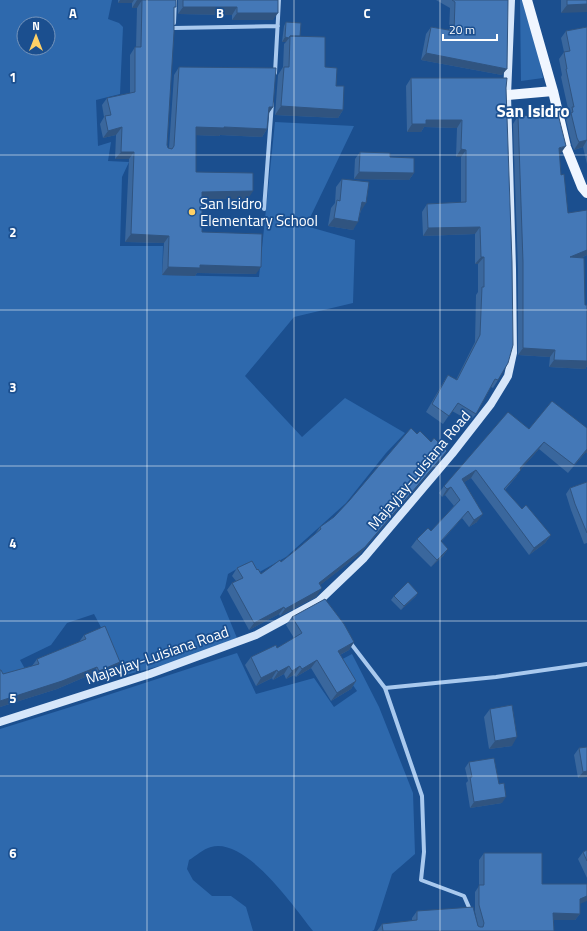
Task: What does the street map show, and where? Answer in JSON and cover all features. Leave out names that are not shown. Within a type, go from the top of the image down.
[{"type":"main road","points":[[527,0],[553,91],[566,147],[582,187],[587,193]]},
{"type":"main road","points":[[507,95],[553,91]]},
{"type":"street","points":[[173,36],[176,0]]},
{"type":"street","points":[[274,82],[279,0]]},
{"type":"street","name":"Majayjay-Luisiana Road","points":[[0,722],[150,674],[256,635],[321,604],[364,558],[492,404],[508,376],[513,353],[507,95],[511,0]]},
{"type":"street","points":[[174,28],[278,26]]},
{"type":"street","points":[[264,209],[273,98]]},
{"type":"street","points":[[347,638],[385,688],[422,796],[424,852],[421,880],[464,896],[474,920]]},
{"type":"street","points":[[385,688],[496,677],[587,664]]},
{"type":"shaded area","points":[[0,0],[112,0],[108,19],[119,23],[123,27],[120,94],[96,100],[98,146],[111,142],[108,161],[129,162],[122,177],[120,246],[163,246],[162,275],[259,277],[275,122],[354,126],[306,226],[355,240],[353,303],[294,317],[245,376],[302,437],[345,398],[405,433],[386,453],[346,503],[286,557],[256,574],[247,563],[228,574],[225,588],[220,597],[237,638],[178,661],[126,675],[94,614],[67,623],[51,645],[20,660],[28,674],[4,675],[0,673]]},
{"type":"shaded area","points":[[520,0],[527,0],[543,78],[521,81]]},
{"type":"shaded area","points":[[237,653],[256,694],[314,678],[334,707],[357,691],[337,662],[352,654],[379,707],[413,793],[415,854],[392,874],[374,930],[313,931],[282,891],[254,863],[239,853],[225,847],[211,847],[189,860],[187,869],[193,880],[212,896],[231,896],[246,907],[253,931],[0,931],[0,729]]},
{"type":"building","points":[[142,0],[176,0],[176,7],[174,7],[168,148],[172,149],[174,146],[179,67],[276,68],[273,107],[269,107],[267,129],[196,127],[196,172],[253,173],[253,191],[202,192],[202,232],[262,234],[261,267],[200,265],[200,268],[168,267],[169,236],[131,234],[134,152],[121,152],[122,127],[108,131],[105,116],[111,115],[107,98],[135,92],[135,47],[141,47]]},
{"type":"building","points":[[183,0],[278,0],[278,13],[237,13],[237,7],[183,7]]},
{"type":"building","points":[[452,0],[508,0],[507,69],[426,53],[431,27],[454,31],[455,2]]},
{"type":"building","points":[[567,0],[587,0],[587,4],[567,5]]},
{"type":"building","points":[[286,22],[301,23],[300,36],[290,36],[289,38],[285,37]]},
{"type":"building","points":[[587,27],[587,140],[579,142],[571,113],[573,112],[572,107],[574,107],[564,52],[570,51],[566,31]]},
{"type":"building","points":[[290,36],[325,37],[325,67],[337,68],[336,86],[344,86],[343,110],[281,106],[284,67],[289,67]]},
{"type":"building","points":[[411,78],[507,78],[506,88],[512,262],[513,345],[508,363],[498,380],[495,379],[476,414],[458,403],[449,416],[432,404],[448,375],[457,380],[480,335],[482,287],[484,287],[484,257],[481,257],[480,227],[428,228],[427,204],[466,202],[466,150],[461,149],[462,120],[426,120],[426,124],[412,124]]},
{"type":"building","points":[[558,114],[566,146],[559,148],[561,175],[564,174],[568,213],[587,210],[587,250],[570,257],[584,258],[585,305],[587,305],[587,361],[554,360],[555,350],[523,348],[523,262],[518,116]]},
{"type":"building","points":[[360,152],[390,153],[390,157],[414,158],[414,173],[359,172]]},
{"type":"building","points":[[342,179],[369,182],[366,203],[362,202],[358,222],[334,218],[337,200],[340,201]]},
{"type":"building","points":[[552,401],[587,428],[587,449],[574,465],[544,442],[520,468],[521,470],[504,489],[522,509],[526,505],[551,535],[534,548],[476,470],[462,479],[483,514],[474,520],[468,511],[441,541],[448,549],[437,560],[417,539],[428,528],[431,531],[460,500],[451,487],[447,489],[444,486],[508,412],[529,429]]},
{"type":"building","points":[[411,428],[417,434],[420,431],[431,442],[434,438],[447,451],[365,547],[319,583],[322,588],[321,589],[285,609],[284,607],[254,623],[232,583],[243,578],[237,568],[252,561],[261,574],[280,560],[281,562],[296,550],[321,529],[320,527],[334,517]]},
{"type":"building","points":[[587,482],[587,533],[570,488]]},
{"type":"building","points":[[408,582],[418,593],[404,606],[394,596]]},
{"type":"building","points":[[325,599],[344,624],[354,642],[338,651],[356,681],[337,693],[317,660],[302,669],[300,666],[292,671],[289,666],[261,678],[251,657],[276,645],[277,648],[302,633],[292,617]]},
{"type":"building","points":[[105,626],[120,662],[99,671],[97,667],[62,681],[0,701],[0,670],[3,674],[39,664],[37,659],[86,639],[84,635]]},
{"type":"building","points":[[512,705],[517,737],[495,741],[490,709]]},
{"type":"building","points":[[587,747],[587,771],[583,772],[579,748]]},
{"type":"building","points":[[494,758],[499,784],[504,783],[506,797],[474,802],[469,762]]},
{"type":"building","points":[[587,850],[587,861],[583,852]]},
{"type":"building","points":[[484,853],[542,853],[542,884],[587,884],[587,896],[580,899],[580,914],[553,913],[554,931],[383,931],[382,924],[417,920],[417,911],[473,907],[478,926],[483,927],[484,923],[479,905],[479,885],[484,885]]},
{"type":"place","name":"San Isidro Elementary School","points":[[192,212]]},
{"type":"district","name":"San Isidro","points":[[533,111]]}]
